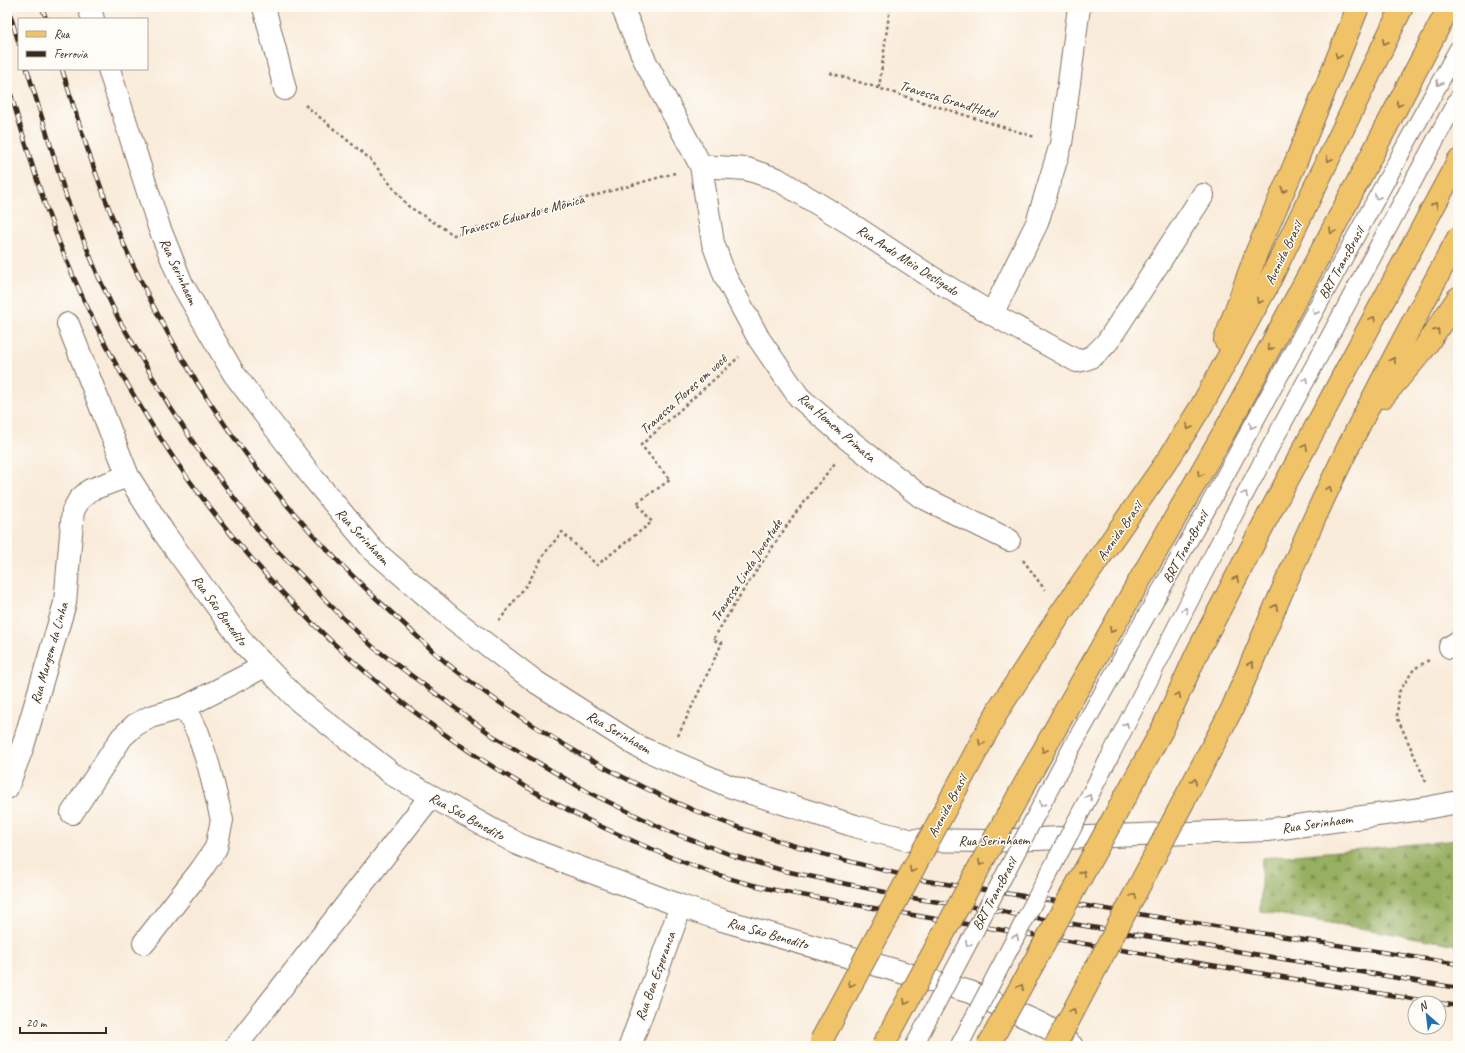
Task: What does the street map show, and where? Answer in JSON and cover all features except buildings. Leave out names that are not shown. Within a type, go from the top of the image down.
[{"type":"main road","points":[[1202,405],[1257,252],[1295,164],[1358,7]]},
{"type":"main road","name":"Avenida Brasil","points":[[819,1043],[999,709],[1061,613],[1171,456],[1202,405],[1266,288],[1402,7]]},
{"type":"main road","points":[[883,1046],[1063,715],[1239,405],[1325,245],[1449,7]]},
{"type":"main road","points":[[988,1046],[1162,730],[1201,644],[1458,161]]},
{"type":"main road","points":[[1055,1046],[1228,716],[1306,539],[1358,426],[1458,238]]},
{"type":"main road","points":[[1358,426],[1423,350],[1458,298]]},
{"type":"street","points":[[89,7],[93,18]]},
{"type":"street","points":[[264,7],[285,89]]},
{"type":"street","points":[[622,7],[645,61],[701,166]]},
{"type":"street","points":[[992,314],[1037,223],[1060,144],[1079,7]]},
{"type":"street","name":"Rua Serinhaem","points":[[109,70],[160,227],[182,284],[234,374],[313,478],[372,549],[452,618],[536,682],[637,746],[729,786],[855,826],[909,840],[988,841],[1267,830],[1458,802]]},
{"type":"street","name":"Rua Ando Meio Desligado","points":[[701,166],[747,169],[777,179],[851,224],[928,275],[992,314],[1077,361],[1088,360],[1108,341],[1204,196]]},
{"type":"street","name":"Rua Homem Primata","points":[[701,166],[713,243],[725,276],[759,340],[799,397],[851,442],[920,496],[1009,540]]},
{"type":"street","name":"Rua Sāo Benedito","points":[[68,324],[128,476],[164,533],[244,644],[299,701],[395,776],[520,845],[681,906],[755,930],[970,992],[1047,1028],[1060,1035],[1072,1046]]},
{"type":"street","name":"Rua Margem da Linha","points":[[7,788],[23,746],[65,603],[73,511],[79,500],[90,490],[128,476]]},
{"type":"street","points":[[72,813],[122,737],[135,725],[150,717],[185,707],[265,666]]},
{"type":"street","points":[[144,943],[201,870],[216,848],[222,820],[209,767],[198,733],[185,707]]},
{"type":"street","points":[[236,1046],[431,796]]},
{"type":"street","name":"Rua Boa Esperanca","points":[[630,1046],[681,906]]},
{"type":"lane","name":"BRT TransBrasil","points":[[914,1046],[1074,745],[1209,505],[1458,49]]},
{"type":"lane","name":"BRT TransBrasil","points":[[960,1046],[1231,520],[1458,98]]},
{"type":"path","points":[[879,88],[890,7]]},
{"type":"path","name":"Travessa Grand'Hotel","points":[[830,73],[1060,144]]},
{"type":"path","name":"Travessa Eduardo e Mônica","points":[[285,89],[370,159],[408,206],[454,235],[701,166]]},
{"type":"path","name":"Travessa Flores em você","points":[[483,642],[528,582],[545,553],[562,532],[597,565],[652,522],[637,503],[670,480],[641,445],[759,340]]},
{"type":"path","name":"Travessa Linda Juventude","points":[[667,759],[722,643],[713,640],[736,600],[794,515],[851,442]]},
{"type":"path","points":[[1009,540],[1061,613]]},
{"type":"path","points":[[1436,806],[1397,717],[1399,692],[1414,669],[1454,644]]},
{"type":"green space","points":[[1458,840],[1458,945],[1260,911],[1262,858]]},
{"type":"railway","points":[[8,7],[18,41]]},
{"type":"railway","points":[[42,7],[46,18]]},
{"type":"railway","points":[[27,70],[67,199],[99,278],[118,318],[170,407],[197,448],[261,534],[345,620],[373,647],[493,736],[588,792],[668,831],[734,856],[785,871],[918,899],[1002,911],[1458,988]]},
{"type":"railway","points":[[62,70],[97,176],[117,229],[141,281],[166,329],[193,376],[223,421],[255,465],[289,507],[363,586],[447,664],[511,711],[572,749],[634,783],[666,798],[726,823],[811,851],[927,881],[1458,964]]},
{"type":"railway","points":[[7,81],[42,197],[68,265],[108,349],[154,429],[207,504],[267,576],[332,642],[402,702],[478,757],[557,804],[640,844],[695,867],[753,885],[916,916],[1407,998]]},
{"type":"railway","points":[[1447,1004],[1458,1006]]}]
